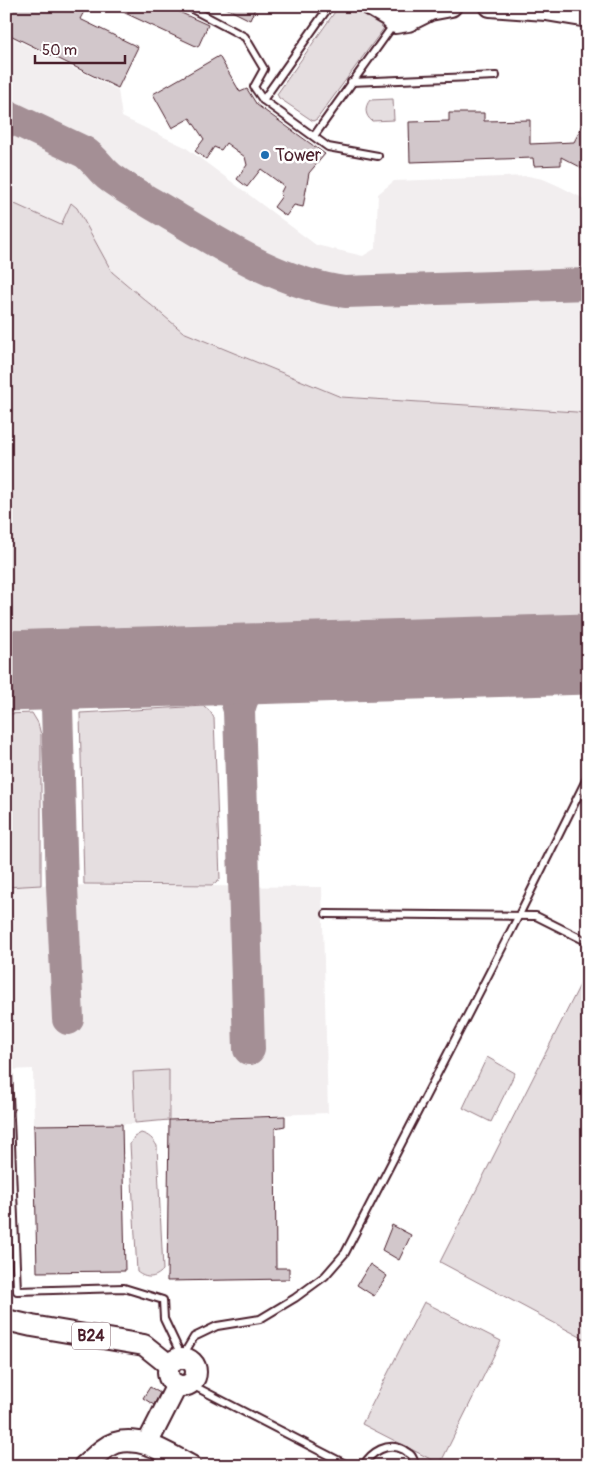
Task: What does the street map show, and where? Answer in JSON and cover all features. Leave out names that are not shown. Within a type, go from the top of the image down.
[{"type":"main road","points":[[372,6],[388,16],[394,23],[408,21],[430,10],[451,6]]},
{"type":"main road","points":[[490,6],[546,10],[588,17]]},
{"type":"main road","name":"B24","points":[[6,1320],[144,1345],[176,1361]]},
{"type":"main road","points":[[147,1444],[183,1384],[170,1379],[168,1374],[176,1361]]},
{"type":"main road","points":[[84,1466],[102,1450],[115,1443],[132,1441],[147,1444],[191,1466]]},
{"type":"lane","points":[[263,100],[328,8]]},
{"type":"lane","points":[[194,10],[245,37],[264,69],[254,87],[263,100],[328,147],[378,156]]},
{"type":"lane","points":[[314,136],[394,23]]},
{"type":"lane","points":[[351,82],[496,76]]},
{"type":"lane","points":[[176,1361],[194,1337],[217,1326],[260,1319],[295,1298],[325,1276],[345,1253],[518,917],[588,776]]},
{"type":"lane","points":[[326,914],[536,916],[588,942]]},
{"type":"lane","points":[[8,1070],[17,1291],[124,1288],[163,1300],[164,1319],[176,1361]]},
{"type":"lane","points":[[183,1384],[349,1466]]},
{"type":"lane","points":[[363,1466],[366,1459],[387,1446],[400,1448],[410,1454],[416,1466]]},
{"type":"shaded area","points":[[339,6],[361,6],[383,22],[384,28],[317,119],[313,121],[279,98],[277,94]]},
{"type":"shaded area","points":[[6,35],[118,90],[122,117],[185,147],[316,245],[363,256],[376,248],[378,194],[394,181],[528,176],[543,179],[588,201],[588,414],[341,397],[183,332],[112,272],[77,208],[71,204],[61,226],[6,200]]},
{"type":"shaded area","points":[[393,99],[394,120],[372,121],[370,119],[366,108],[370,100]]},
{"type":"shaded area","points":[[6,200],[61,225],[71,203],[77,208],[112,272],[183,332],[341,397],[588,414],[588,618],[6,631]]},
{"type":"shaded area","points":[[204,706],[214,718],[220,879],[212,885],[84,884],[80,713]]},
{"type":"shaded area","points":[[32,713],[38,723],[41,735],[41,885],[6,887],[6,714]]},
{"type":"shaded area","points":[[41,885],[322,887],[328,1113],[170,1119],[169,1070],[133,1071],[134,1124],[34,1125],[33,1069],[6,1070],[6,887]]},
{"type":"shaded area","points":[[588,969],[588,1341],[440,1262]]},
{"type":"shaded area","points":[[487,1057],[515,1073],[491,1122],[463,1108]]},
{"type":"shaded area","points":[[169,1070],[169,1120],[135,1123],[133,1072]]},
{"type":"shaded area","points":[[141,1133],[151,1138],[157,1146],[163,1270],[157,1275],[150,1277],[137,1272],[130,1144],[134,1137]]},
{"type":"shaded area","points":[[424,1302],[501,1341],[440,1464],[362,1424]]},
{"type":"building","points":[[6,6],[87,6],[80,19],[138,47],[118,88],[6,33]]},
{"type":"building","points":[[110,6],[166,6],[208,25],[198,47]]},
{"type":"building","points":[[222,6],[256,6],[250,20]]},
{"type":"building","points":[[219,56],[240,92],[247,89],[257,105],[325,154],[309,173],[303,207],[294,205],[286,216],[274,207],[282,196],[280,194],[284,186],[261,169],[247,187],[237,179],[247,165],[245,157],[226,143],[221,150],[214,147],[206,159],[195,151],[204,139],[190,118],[172,128],[153,94]]},
{"type":"building","points":[[449,113],[484,113],[484,121],[530,120],[530,144],[574,142],[588,115],[588,171],[561,157],[561,165],[534,166],[533,158],[410,162],[409,122],[449,121]]},
{"type":"building","points":[[285,1116],[285,1126],[275,1128],[276,1268],[289,1268],[289,1279],[167,1281],[169,1120]]},
{"type":"building","points":[[122,1124],[125,1271],[37,1272],[34,1125]]},
{"type":"building","points":[[392,1225],[411,1235],[399,1260],[382,1250]]},
{"type":"building","points":[[370,1264],[387,1276],[374,1296],[357,1285]]},
{"type":"building","points":[[150,1387],[160,1393],[154,1405],[143,1398]]},
{"type":"taxiway","points":[[6,115],[84,152],[107,175],[135,194],[216,242],[257,264],[300,282],[345,292],[588,284]]},
{"type":"taxiway","points":[[239,710],[242,699],[258,678],[291,663]]},
{"type":"taxiway","points":[[189,666],[208,671],[222,679],[232,691],[239,710],[249,1049]]},
{"type":"taxiway","points":[[56,670],[68,1019]]},
{"type":"runway","points":[[6,671],[588,654]]},
{"type":"place","name":"Tower","points":[[265,155]]}]
